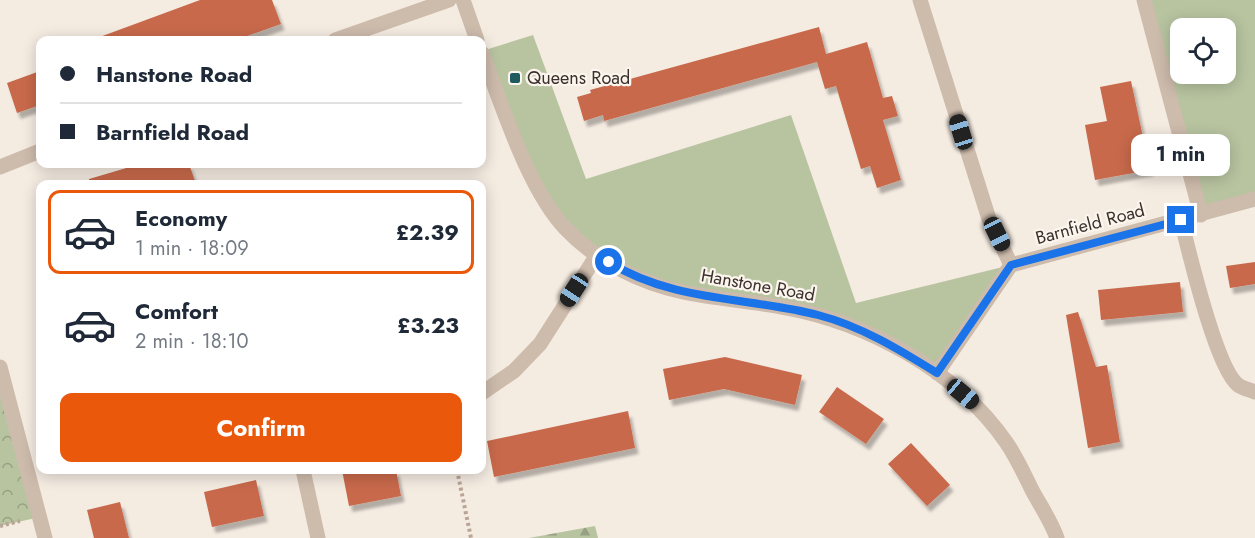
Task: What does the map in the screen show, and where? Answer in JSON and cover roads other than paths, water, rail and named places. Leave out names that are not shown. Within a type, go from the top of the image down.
[{"type":"street","points":[[346,36],[449,0]]},
{"type":"street","points":[[463,0],[476,36]]},
{"type":"street","points":[[920,0],[989,219],[1011,265],[937,373]]},
{"type":"street","points":[[1144,0],[1201,215]]},
{"type":"street","name":"Hanstone Road","points":[[486,63],[526,164],[543,197],[564,227],[597,255],[622,270],[652,283],[682,292],[783,307],[820,315],[853,326],[895,347],[937,373],[975,405],[1007,442],[1057,538]]},
{"type":"street","points":[[0,167],[36,153]]},
{"type":"street","name":"Barnfield Road","points":[[1011,265],[1255,199]]},
{"type":"street","points":[[1181,220],[1225,368],[1238,385],[1255,392]]},
{"type":"street","points":[[486,390],[514,371],[540,344],[597,255]]},
{"type":"street","points":[[0,367],[34,463],[45,538]]},
{"type":"street","points":[[304,474],[318,538]]},
{"type":"place","name":"Queens Road","points":[[515,78]]}]
